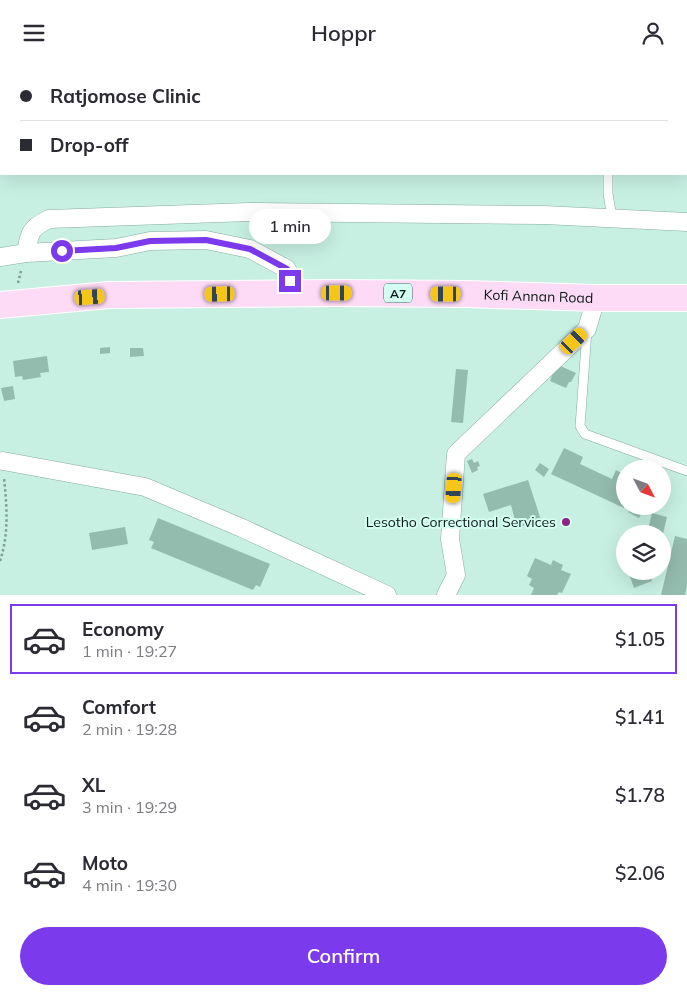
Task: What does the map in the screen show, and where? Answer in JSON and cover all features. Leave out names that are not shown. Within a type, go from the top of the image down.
[{"type":"main road","name":"Kofi Annan Road","points":[[6,304],[109,295],[293,293],[687,298]]},
{"type":"street","points":[[26,253],[29,235],[37,225],[49,219],[249,213],[612,217],[687,222]]},
{"type":"street","points":[[0,257],[26,253],[116,248],[150,241],[206,240],[250,249],[287,269],[293,293]]},
{"type":"street","points":[[446,595],[456,575],[450,539],[456,454],[587,329],[596,298]]},
{"type":"street","points":[[3,461],[145,487],[242,528],[387,595]]},
{"type":"lane","points":[[608,175],[608,194],[612,217]]},
{"type":"lane","points":[[587,329],[580,426],[582,431],[585,434],[687,471]]},
{"type":"path","points":[[6,304],[26,253]]},
{"type":"path","points":[[0,561],[4,550],[8,514],[3,461]]},
{"type":"building","points":[[110,347],[110,353],[100,354],[100,348]]},
{"type":"building","points":[[130,348],[143,348],[144,356],[130,357]]},
{"type":"building","points":[[47,356],[49,372],[40,373],[41,377],[23,380],[22,376],[15,377],[13,361]]},
{"type":"building","points":[[556,364],[576,373],[566,388],[550,381]]},
{"type":"building","points":[[456,369],[468,370],[463,423],[451,422]]},
{"type":"building","points":[[13,386],[15,399],[4,401],[1,388]]},
{"type":"building","points":[[564,448],[583,457],[580,464],[612,479],[616,470],[616,504],[551,474]]},
{"type":"building","points":[[472,459],[474,463],[478,461],[480,466],[477,467],[478,470],[472,473],[467,461]]},
{"type":"building","points":[[540,463],[549,469],[544,477],[535,470]]},
{"type":"building","points":[[528,480],[541,520],[517,528],[511,505],[489,512],[483,494]]},
{"type":"building","points":[[652,515],[667,517],[665,525],[649,525]]},
{"type":"building","points":[[158,518],[270,564],[260,587],[256,585],[253,590],[151,548],[154,542],[149,540]]},
{"type":"building","points":[[125,527],[128,544],[92,550],[89,533]]},
{"type":"building","points":[[675,536],[687,539],[687,585],[685,595],[661,595],[665,580],[671,580],[671,553]]},
{"type":"building","points":[[535,558],[551,565],[553,560],[563,565],[561,570],[571,574],[562,593],[559,592],[557,595],[531,595],[534,588],[529,585],[532,579],[527,576]]},
{"type":"building","points":[[631,580],[652,580],[652,581],[634,588]]},
{"type":"place","name":"Lesotho Correctional Services","points":[[566,522]]},
{"type":"route","points":[[62,251],[116,248],[150,241],[206,240],[250,249],[287,269],[290,281]]}]
